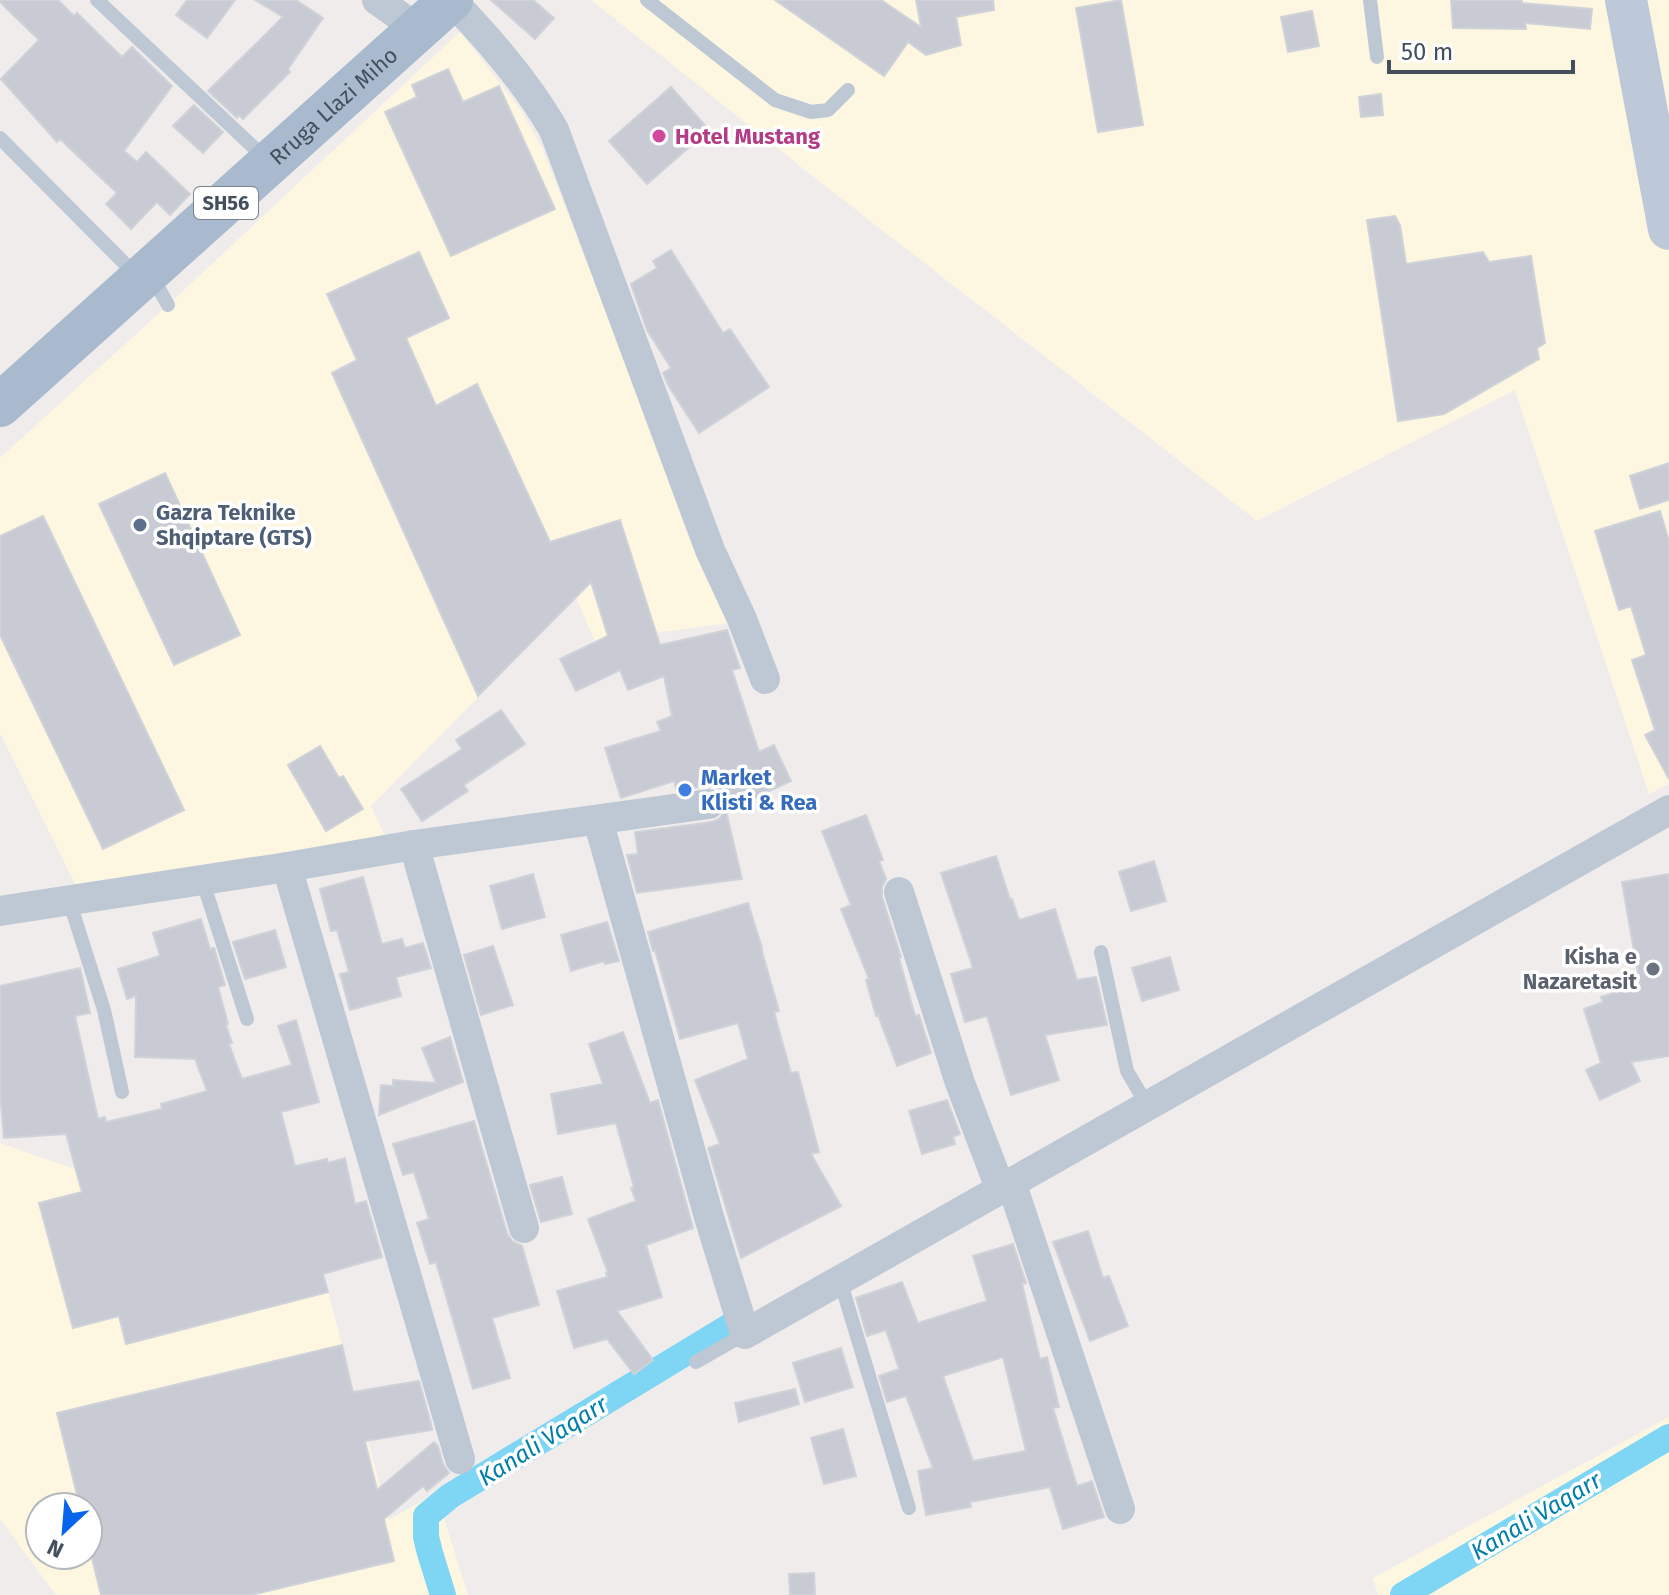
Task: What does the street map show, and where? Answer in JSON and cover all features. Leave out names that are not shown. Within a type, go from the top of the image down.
[{"type":"main road","name":"Rruga Llazi Miho","points":[[0,405],[153,285],[269,163],[451,0]]},
{"type":"street","points":[[377,0],[418,29]]},
{"type":"street","points":[[451,0],[474,22],[539,105],[554,130],[710,550],[765,679]]},
{"type":"street","points":[[1626,0],[1669,229]]},
{"type":"street","points":[[0,911],[414,845],[709,804]]},
{"type":"street","points":[[598,820],[709,1217],[745,1334],[1669,810]]},
{"type":"street","points":[[414,845],[524,1228]]},
{"type":"street","points":[[287,867],[460,1459]]},
{"type":"street","points":[[899,892],[960,1083],[1006,1185],[1120,1509]]},
{"type":"lane","points":[[97,0],[269,163]]},
{"type":"lane","points":[[647,0],[775,100],[811,112],[828,110],[848,90]]},
{"type":"lane","points":[[1370,0],[1377,57]]},
{"type":"lane","points":[[0,138],[153,285]]},
{"type":"lane","points":[[202,879],[247,1019]]},
{"type":"lane","points":[[69,900],[104,1010],[122,1092]]},
{"type":"lane","points":[[1101,952],[1127,1071],[1147,1105]]},
{"type":"lane","points":[[840,1279],[909,1508]]},
{"type":"lane","points":[[696,1362],[745,1334]]},
{"type":"shaded area","points":[[591,0],[1669,0],[1669,784],[1649,794],[1515,390],[1257,521]]},
{"type":"shaded area","points":[[460,32],[520,109],[542,148],[728,623],[595,641],[576,598],[371,806],[391,849],[82,898],[0,733],[0,458]]},
{"type":"shaded area","points":[[282,1119],[389,1520],[436,1493],[468,1595],[56,1595],[38,1571],[104,1571],[104,1491],[24,1491],[24,1552],[0,1519],[0,1143],[80,1171]]},
{"type":"shaded area","points":[[1669,1417],[1669,1595],[1378,1595],[1373,1578]]},
{"type":"building","points":[[0,0],[58,0],[74,16],[77,13],[122,57],[132,47],[172,86],[124,151],[137,162],[146,152],[190,194],[170,215],[157,202],[131,229],[106,204],[117,193],[60,139],[57,142],[1,79],[39,40]]},
{"type":"building","points":[[187,0],[235,0],[207,38],[176,15]]},
{"type":"building","points":[[255,0],[296,0],[323,18],[288,69],[290,72],[243,119],[239,115],[237,118],[208,91],[283,17]]},
{"type":"building","points":[[491,0],[533,0],[554,18],[535,39]]},
{"type":"building","points":[[775,0],[881,0],[921,27],[916,0],[993,0],[994,10],[956,17],[961,45],[926,55],[908,42],[884,76]]},
{"type":"building","points":[[1121,0],[1143,125],[1098,132],[1076,8]]},
{"type":"building","points":[[1451,0],[1522,0],[1522,3],[1592,9],[1590,29],[1525,23],[1526,29],[1453,28]]},
{"type":"building","points":[[1312,11],[1319,46],[1288,52],[1281,17]]},
{"type":"building","points":[[448,69],[463,102],[499,86],[555,209],[451,256],[385,112],[417,97],[412,85]]},
{"type":"building","name":"Hotel Mustang","points":[[671,87],[709,130],[647,184],[609,141]]},
{"type":"building","points":[[1381,94],[1383,115],[1361,117],[1359,97]]},
{"type":"building","points":[[194,105],[223,132],[203,153],[173,126]]},
{"type":"building","points":[[1395,216],[1400,225],[1406,264],[1483,252],[1489,262],[1531,256],[1545,343],[1537,348],[1539,359],[1444,414],[1398,421],[1367,220]]},
{"type":"building","points":[[671,250],[723,333],[730,329],[769,387],[699,433],[668,385],[663,373],[671,368],[647,330],[631,284],[657,268],[653,261]]},
{"type":"building","points":[[419,252],[449,318],[406,338],[436,406],[477,384],[550,542],[620,520],[660,645],[727,630],[740,668],[732,670],[759,752],[774,745],[791,781],[726,811],[742,879],[637,893],[627,855],[638,854],[635,832],[712,822],[725,811],[727,801],[723,792],[715,787],[676,790],[674,781],[621,798],[605,748],[661,731],[657,722],[672,716],[664,676],[628,690],[620,670],[576,691],[560,659],[608,636],[591,582],[478,696],[332,373],[357,360],[327,294]]},
{"type":"building","points":[[1669,463],[1669,500],[1640,509],[1630,476]]},
{"type":"building","points":[[165,473],[240,635],[174,665],[99,504]]},
{"type":"building","points":[[1660,511],[1669,541],[1669,779],[1645,735],[1655,730],[1632,660],[1646,655],[1631,606],[1619,610],[1595,531]]},
{"type":"building","points":[[43,516],[184,810],[103,849],[0,635],[0,536]]},
{"type":"building","points":[[501,710],[525,744],[464,785],[468,791],[422,821],[401,789],[462,749],[456,740]]},
{"type":"building","points":[[320,746],[363,809],[326,831],[288,765]]},
{"type":"building","points":[[866,815],[883,860],[879,861],[886,879],[882,897],[915,1016],[919,1015],[931,1053],[897,1066],[876,1016],[866,980],[869,979],[841,909],[851,905],[822,831]]},
{"type":"building","points":[[996,856],[1019,920],[1055,909],[1077,980],[1096,977],[1107,1025],[1045,1035],[1059,1080],[1011,1095],[987,1016],[965,1022],[951,974],[973,968],[941,873]]},
{"type":"building","points":[[1154,861],[1166,901],[1131,911],[1119,872]]},
{"type":"building","points":[[533,874],[545,917],[502,929],[490,886]]},
{"type":"building","points":[[1669,874],[1669,1056],[1631,1062],[1640,1081],[1600,1100],[1586,1070],[1601,1063],[1584,1009],[1603,1002],[1601,997],[1640,985],[1622,882]]},
{"type":"building","points":[[363,877],[382,944],[402,939],[405,948],[423,943],[431,968],[396,977],[401,996],[350,1010],[340,974],[349,972],[337,930],[331,931],[320,889]]},
{"type":"building","points":[[748,903],[779,1011],[774,1012],[791,1073],[798,1072],[819,1152],[811,1154],[841,1206],[741,1258],[708,1148],[720,1144],[695,1080],[748,1059],[738,1023],[680,1039],[648,932]]},
{"type":"building","points":[[201,919],[225,985],[218,987],[232,1043],[229,1044],[242,1079],[292,1065],[278,1026],[296,1020],[319,1102],[281,1112],[295,1166],[345,1158],[355,1204],[366,1201],[382,1257],[323,1274],[328,1292],[126,1344],[119,1316],[73,1328],[39,1203],[82,1192],[66,1134],[4,1138],[0,1092],[0,986],[80,968],[90,1013],[75,1016],[98,1119],[105,1117],[106,1122],[162,1109],[161,1104],[207,1091],[195,1059],[135,1057],[136,996],[127,999],[118,969],[160,956],[153,933]]},
{"type":"building","points":[[607,922],[619,961],[605,964],[604,961],[571,971],[561,935]]},
{"type":"building","points":[[275,930],[286,967],[245,979],[233,942]]},
{"type":"building","points":[[493,946],[513,1005],[481,1015],[464,955]]},
{"type":"building","points":[[1170,957],[1179,990],[1142,1001],[1132,968]]},
{"type":"building","points":[[623,1032],[650,1103],[658,1100],[693,1228],[646,1245],[662,1297],[617,1311],[653,1360],[634,1374],[607,1339],[574,1348],[557,1291],[607,1277],[588,1219],[636,1201],[616,1123],[558,1134],[551,1094],[603,1084],[589,1044]]},
{"type":"building","points":[[450,1037],[463,1082],[379,1115],[381,1085],[393,1086],[393,1080],[436,1083],[422,1048]]},
{"type":"building","points":[[947,1100],[960,1134],[953,1137],[955,1144],[922,1154],[909,1111]]},
{"type":"building","points":[[474,1121],[507,1233],[512,1241],[522,1246],[539,1305],[492,1318],[510,1378],[473,1389],[436,1262],[430,1264],[417,1223],[429,1219],[414,1172],[403,1175],[393,1144]]},
{"type":"building","points":[[562,1177],[572,1214],[541,1222],[530,1185]]},
{"type":"building","points":[[1088,1231],[1103,1278],[1109,1276],[1128,1326],[1090,1341],[1053,1242]]},
{"type":"building","points":[[1013,1244],[1026,1283],[1022,1284],[1040,1359],[1047,1357],[1059,1407],[1053,1408],[1077,1486],[1092,1481],[1104,1517],[1063,1529],[1050,1487],[970,1502],[971,1507],[926,1515],[918,1471],[933,1468],[906,1396],[887,1402],[879,1376],[899,1369],[886,1330],[867,1336],[856,1298],[902,1282],[918,1323],[987,1301],[973,1256]],"holes":[[[1003,1357],[1026,1451],[973,1461],[943,1376]]]},
{"type":"building","points":[[342,1345],[353,1392],[419,1381],[431,1424],[432,1430],[365,1441],[377,1490],[434,1442],[449,1473],[427,1491],[423,1486],[384,1519],[394,1561],[251,1595],[101,1595],[95,1571],[104,1571],[104,1491],[76,1491],[57,1413]]},
{"type":"building","points":[[841,1348],[853,1387],[805,1402],[793,1363]]},
{"type":"building","points":[[795,1389],[799,1404],[739,1422],[735,1403]]},
{"type":"building","points":[[843,1429],[856,1476],[824,1484],[811,1438]]},
{"type":"building","points":[[814,1573],[815,1595],[790,1595],[789,1574]]},
{"type":"waterway","name":"Kanali Vaqarr","points":[[443,1595],[426,1537],[426,1516],[450,1496],[730,1326]]},
{"type":"waterway","name":"Kanali Vaqarr","points":[[1403,1595],[1669,1437]]},
{"type":"place","name":"Hotel Mustang","points":[[659,136]]},
{"type":"place","name":"Gazra Teknike Shqiptare (GTS)","points":[[140,525]]},
{"type":"place","name":"Market Klisti & Rea","points":[[685,790]]},
{"type":"place","name":"Kisha e Nazaretasit","points":[[1653,969]]}]
